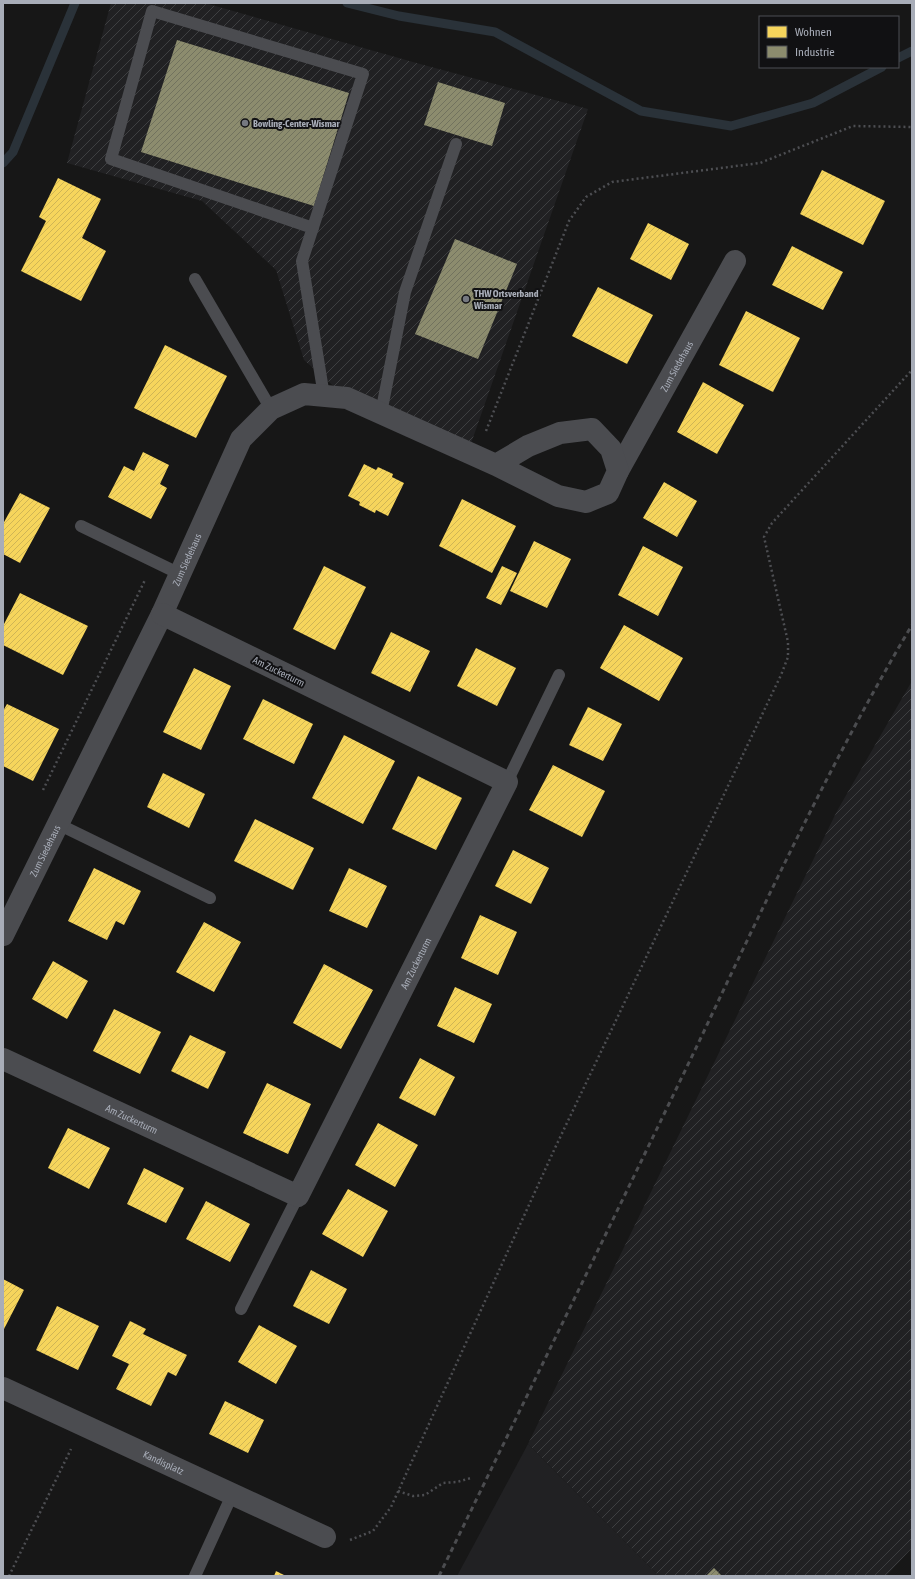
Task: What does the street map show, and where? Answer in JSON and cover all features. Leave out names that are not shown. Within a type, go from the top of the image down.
[{"type":"street","name":"Zum Siedehaus","points":[[3,935],[162,614],[241,439],[271,409],[304,394],[347,398],[486,460],[558,496],[586,502],[608,493],[618,471],[735,261]]},
{"type":"street","points":[[486,460],[528,446],[560,433],[592,429],[611,449],[618,471]]},
{"type":"street","name":"Am Zuckerturm","points":[[3,1059],[298,1196],[507,782],[162,614]]},
{"type":"street","name":"Kandisplatz","points":[[3,1388],[325,1537]]},
{"type":"lane","points":[[313,228],[111,159],[152,11],[363,74],[313,228],[302,261],[324,396]]},
{"type":"lane","points":[[381,413],[405,292],[456,144]]},
{"type":"lane","points":[[195,279],[271,409]]},
{"type":"lane","points":[[81,526],[180,574]]},
{"type":"lane","points":[[507,782],[559,674]]},
{"type":"lane","points":[[58,824],[210,898]]},
{"type":"lane","points":[[241,1309],[298,1196]]},
{"type":"lane","points":[[195,1576],[232,1495]]},
{"type":"path","points":[[486,460],[569,221],[586,197],[612,182],[760,163],[852,126],[912,127]]},
{"type":"path","points":[[325,1537],[352,1540],[373,1530],[391,1507],[555,1148],[786,663],[788,657],[788,642],[764,537],[772,523],[912,370]]},
{"type":"path","points":[[9,1576],[83,1425]]},
{"type":"path","points":[[398,1491],[413,1496],[425,1496],[443,1484],[471,1478]]},
{"type":"shaded area","points":[[111,3],[205,3],[420,64],[588,109],[468,452],[347,398],[304,360],[276,270],[202,201],[67,163]]},
{"type":"shaded area","points":[[912,681],[912,1548],[886,1576],[659,1576],[528,1444],[837,811]]},
{"type":"shaded area","points":[[528,1444],[659,1576],[457,1576]]},
{"type":"building: Wohnen","points":[[822,170],[885,201],[863,245],[800,214]]},
{"type":"building: Wohnen","points":[[58,178],[101,199],[82,238],[106,251],[81,301],[21,271],[46,221],[39,217]]},
{"type":"building: Wohnen","points":[[648,223],[689,244],[671,280],[630,259]]},
{"type":"building: Wohnen","points":[[792,246],[843,272],[823,310],[772,285]]},
{"type":"building: Wohnen","points":[[598,287],[653,315],[627,364],[572,336]]},
{"type":"building: Wohnen","points":[[746,311],[800,338],[773,392],[719,365]]},
{"type":"building: Wohnen","points":[[165,345],[227,376],[196,438],[134,408]]},
{"type":"building: Wohnen","points":[[703,382],[744,405],[717,454],[677,432]]},
{"type":"building: Wohnen","points":[[143,452],[169,465],[160,484],[167,488],[151,519],[108,497],[124,466],[134,471]]},
{"type":"building: Wohnen","points":[[364,464],[376,470],[378,467],[393,474],[392,477],[404,483],[388,516],[376,510],[375,513],[359,505],[360,502],[348,496]]},
{"type":"building: Wohnen","points":[[664,482],[697,501],[677,537],[643,518]]},
{"type":"building: Wohnen","points":[[20,493],[50,508],[20,563],[3,554],[3,524]]},
{"type":"building: Wohnen","points":[[462,499],[516,526],[492,573],[439,546]]},
{"type":"building: Wohnen","points":[[534,541],[571,559],[547,608],[510,591]]},
{"type":"building: Wohnen","points":[[643,546],[683,567],[658,616],[618,595]]},
{"type":"building: Wohnen","points":[[324,566],[366,587],[335,650],[293,629]]},
{"type":"building: Wohnen","points":[[502,566],[517,573],[501,605],[486,598]]},
{"type":"building: Wohnen","points":[[20,593],[88,626],[63,675],[3,645],[3,626]]},
{"type":"building: Wohnen","points":[[624,625],[683,658],[659,701],[600,668]]},
{"type":"building: Wohnen","points":[[391,632],[430,651],[410,692],[371,673]]},
{"type":"building: Wohnen","points":[[476,648],[516,668],[497,706],[457,686]]},
{"type":"building: Wohnen","points":[[194,668],[231,686],[201,750],[163,732]]},
{"type":"building: Wohnen","points":[[263,699],[313,724],[294,764],[243,739]]},
{"type":"building: Wohnen","points":[[7,704],[59,729],[33,781],[3,766],[3,711]]},
{"type":"building: Wohnen","points":[[588,707],[622,724],[603,761],[569,745]]},
{"type":"building: Wohnen","points":[[344,735],[395,761],[363,824],[312,798]]},
{"type":"building: Wohnen","points":[[553,765],[605,791],[582,837],[529,810]]},
{"type":"building: Wohnen","points":[[163,773],[205,794],[189,828],[147,807]]},
{"type":"building: Wohnen","points":[[418,776],[462,798],[436,850],[392,829]]},
{"type":"building: Wohnen","points":[[255,819],[314,848],[293,890],[234,861]]},
{"type":"building: Wohnen","points":[[513,850],[549,868],[531,904],[495,886]]},
{"type":"building: Wohnen","points":[[94,868],[141,891],[124,925],[116,921],[107,940],[68,921]]},
{"type":"building: Wohnen","points":[[349,868],[387,886],[367,928],[329,911]]},
{"type":"building: Wohnen","points":[[480,915],[517,932],[498,975],[461,958]]},
{"type":"building: Wohnen","points":[[204,922],[241,942],[214,992],[176,972]]},
{"type":"building: Wohnen","points":[[53,961],[88,981],[67,1019],[32,999]]},
{"type":"building: Wohnen","points":[[324,964],[373,990],[341,1049],[293,1023]]},
{"type":"building: Wohnen","points":[[455,987],[492,1004],[474,1043],[437,1026]]},
{"type":"building: Wohnen","points":[[114,1009],[161,1032],[140,1074],[93,1051]]},
{"type":"building: Wohnen","points":[[190,1035],[226,1052],[208,1089],[171,1071]]},
{"type":"building: Wohnen","points":[[420,1058],[455,1077],[435,1116],[399,1098]]},
{"type":"building: Wohnen","points":[[267,1083],[311,1104],[288,1154],[243,1133]]},
{"type":"building: Wohnen","points":[[378,1123],[418,1145],[395,1187],[355,1165]]},
{"type":"building: Wohnen","points":[[68,1128],[110,1148],[89,1189],[48,1168]]},
{"type":"building: Wohnen","points":[[144,1168],[184,1188],[166,1223],[127,1204]]},
{"type":"building: Wohnen","points":[[348,1189],[388,1211],[363,1257],[322,1234]]},
{"type":"building: Wohnen","points":[[206,1201],[250,1224],[230,1262],[186,1239]]},
{"type":"building: Wohnen","points":[[311,1270],[347,1289],[329,1324],[293,1306]]},
{"type":"building: Wohnen","points":[[3,1279],[24,1290],[3,1331]]},
{"type":"building: Wohnen","points":[[57,1306],[99,1326],[78,1370],[36,1350]]},
{"type":"building: Wohnen","points":[[130,1321],[146,1329],[143,1334],[187,1355],[176,1376],[168,1372],[151,1406],[116,1389],[129,1364],[112,1356]]},
{"type":"building: Wohnen","points":[[259,1325],[297,1346],[276,1384],[238,1362]]},
{"type":"building: Wohnen","points":[[225,1401],[264,1420],[248,1453],[209,1434]]},
{"type":"building: Wohnen","points":[[276,1571],[286,1576],[274,1576]]},
{"type":"building: Industrie","name":"Bowling-Center-Wismar","points":[[177,40],[349,93],[314,206],[141,152]]},
{"type":"building: Industrie","points":[[438,82],[505,103],[492,146],[424,125]]},
{"type":"building: Industrie","name":"THW Ortsverband Wismar","points":[[455,239],[517,264],[478,359],[415,334]]},
{"type":"building: Industrie","points":[[714,1568],[722,1576],[706,1576]]},
{"type":"waterway","points":[[3,163],[13,152],[75,3]]},
{"type":"waterway","points":[[347,3],[399,16],[495,32],[641,111],[731,126],[813,103],[880,68]]},
{"type":"waterway","points":[[899,58],[912,51]]},
{"type":"railway","points":[[439,1576],[799,834],[882,676],[912,625]]},
{"type":"place","name":"Bowling-Center-Wismar","points":[[245,123]]},
{"type":"place","name":"THW Ortsverband Wismar","points":[[466,299]]}]
